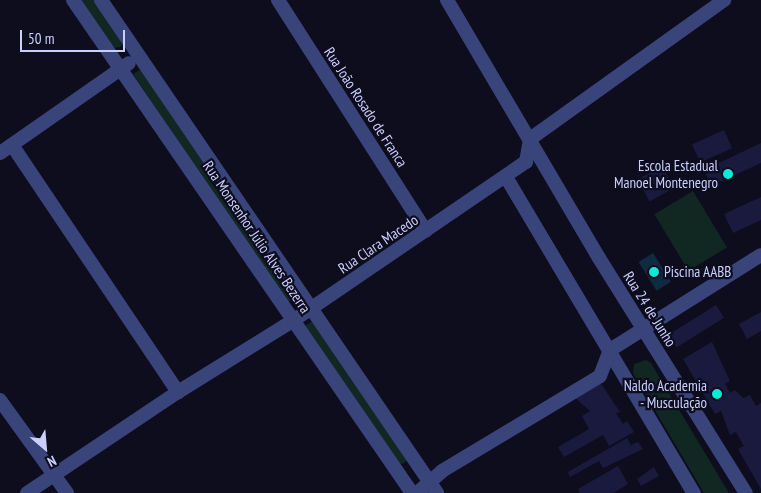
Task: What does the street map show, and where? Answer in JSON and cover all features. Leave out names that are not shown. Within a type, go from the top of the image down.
[{"type":"street","name":"Rua Monsenhor Júlio Alves Bezerra","points":[[73,0],[122,67],[412,493]]},
{"type":"street","name":"Rua Monsenhor Júlio Alves Bezerra","points":[[100,0],[437,493]]},
{"type":"street","name":"Rua João Rosado de Franca","points":[[278,0],[426,231]]},
{"type":"street","name":"Rua 24 de Junho","points":[[447,0],[644,329],[746,493]]},
{"type":"street","points":[[530,139],[724,0]]},
{"type":"street","points":[[140,57],[122,67],[6,149],[178,392]]},
{"type":"street","name":"Rua Clara Macedo","points":[[27,493],[51,474],[294,320],[506,177],[526,162],[530,139]]},
{"type":"street","points":[[506,177],[694,493]]},
{"type":"street","points":[[416,493],[428,481],[600,376],[610,350],[761,255]]},
{"type":"street","points":[[0,400],[51,474],[67,493]]},
{"type":"green space","points":[[81,0],[95,0],[123,44],[121,47],[113,48]]},
{"type":"green space","points":[[141,69],[296,297],[294,300],[286,302],[133,74]]},
{"type":"green space","points":[[693,191],[727,248],[688,271],[654,214]]},
{"type":"green space","points":[[312,321],[407,460],[404,463],[400,464],[305,326]]},
{"type":"green space","points":[[646,360],[651,363],[729,493],[704,493],[633,373],[634,364]]},
{"type":"water","name":"Piscina AABB","points":[[653,253],[671,282],[657,291],[639,262]]},
{"type":"building","points":[[724,130],[732,148],[700,163],[692,144]]},
{"type":"building","points":[[761,143],[761,163],[711,186],[704,170]]},
{"type":"building","points":[[662,166],[674,188],[650,201],[638,180]]},
{"type":"building","points":[[761,197],[761,220],[733,233],[724,214]]},
{"type":"building","points":[[716,305],[724,318],[676,347],[669,335]]},
{"type":"building","points":[[761,312],[761,331],[747,339],[739,324]]},
{"type":"building","points":[[712,342],[730,381],[725,384],[730,393],[735,390],[743,398],[750,395],[756,406],[761,403],[761,489],[738,449],[744,446],[736,432],[730,435],[721,411],[715,414],[683,359]]},
{"type":"building","points":[[600,382],[620,412],[616,413],[623,424],[627,421],[634,432],[609,446],[603,435],[564,457],[558,447],[589,429],[582,416],[590,411],[574,397]]},
{"type":"building","points":[[627,438],[631,445],[638,442],[643,449],[603,468],[599,461],[570,477],[568,472]]},
{"type":"building","points":[[618,466],[628,484],[613,493],[580,493],[578,489]]},
{"type":"building","points":[[654,467],[659,476],[641,486],[637,479]]},
{"type":"place","name":"Escola Estadual Manoel Montenegro","points":[[728,174]]},
{"type":"place","name":"Piscina AABB","points":[[654,272]]},
{"type":"place","name":"Naldo Academia - Musculação","points":[[717,394]]}]
